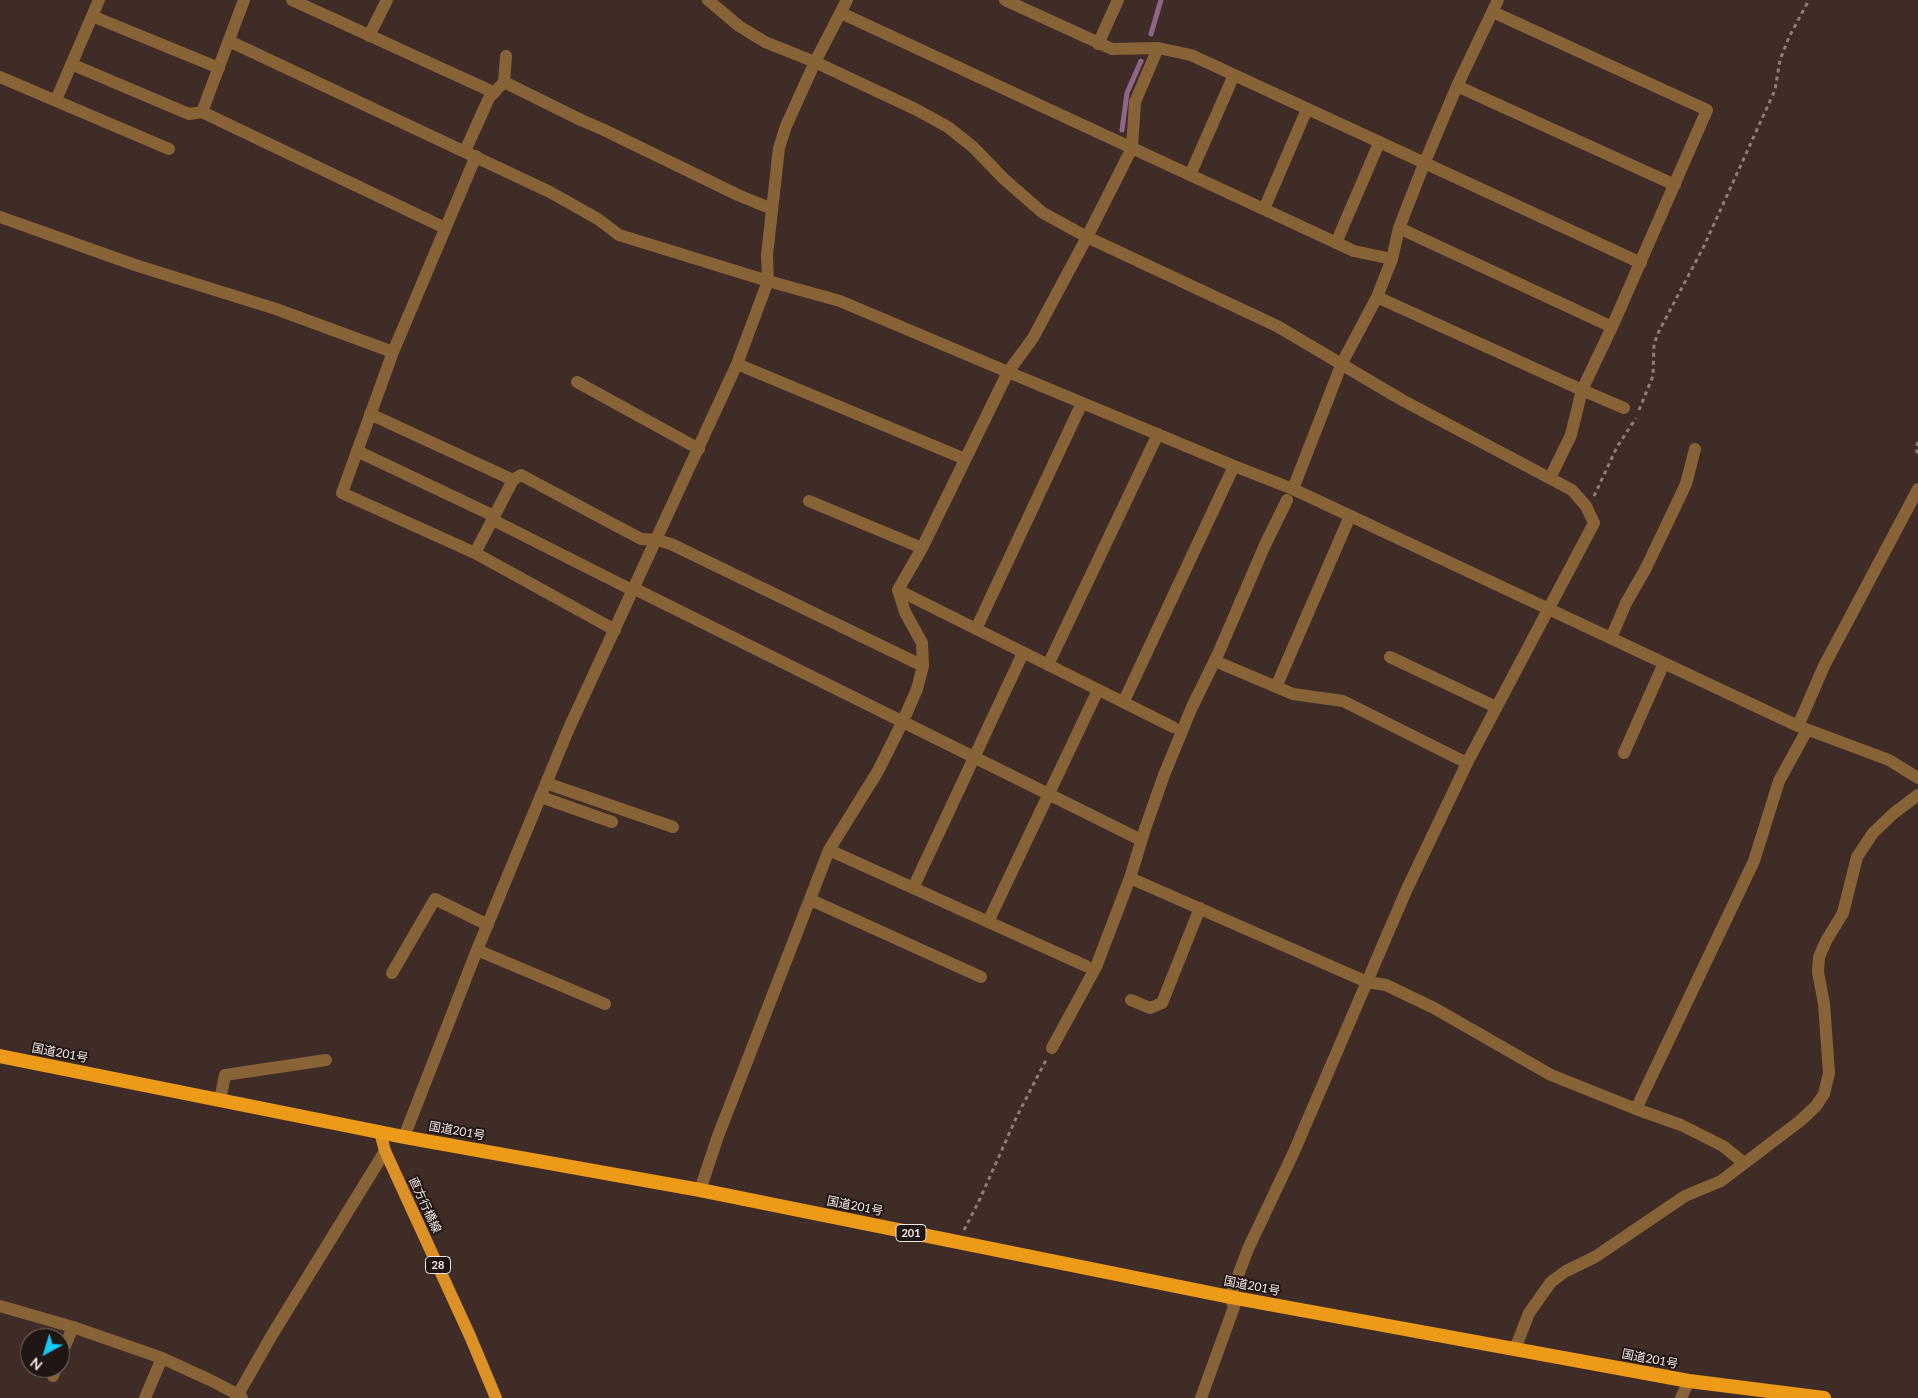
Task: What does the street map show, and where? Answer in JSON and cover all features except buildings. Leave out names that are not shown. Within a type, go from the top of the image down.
[{"type":"highway","name":"国道201号","points":[[0,1056],[404,1137],[700,1190],[1230,1297],[1689,1382],[1824,1398]]},
{"type":"main road","name":"直方行橋線","points":[[380,1132],[385,1151],[470,1336],[496,1398]]},
{"type":"street","points":[[56,100],[99,0]]},
{"type":"street","points":[[202,112],[244,0]]},
{"type":"street","points":[[292,0],[493,92]]},
{"type":"street","points":[[369,36],[386,0]]},
{"type":"street","points":[[708,0],[739,26],[765,42],[816,62],[915,109],[948,127],[1043,213],[1087,237],[1277,326],[1402,400],[1572,490],[1586,506],[1594,523],[1467,763],[1406,891],[1292,1154],[1248,1249],[1230,1297],[1234,1307],[1201,1398]]},
{"type":"street","points":[[404,1137],[477,950],[569,728],[737,364],[768,281],[767,255],[779,148],[786,126],[847,0]]},
{"type":"street","points":[[1005,0],[1112,49],[1158,48],[1191,54],[1424,164],[1641,263]]},
{"type":"street","points":[[1098,44],[1118,0]]},
{"type":"street","points":[[1052,1048],[1096,967],[1130,878],[1145,829],[1168,766],[1192,707],[1290,494],[1342,363],[1377,297],[1392,260],[1399,228],[1424,164],[1457,86],[1495,6],[1707,110],[1641,263],[1582,390],[1571,435],[1550,478]]},
{"type":"street","points":[[841,13],[1336,243],[1354,251],[1392,260]]},
{"type":"street","points":[[92,16],[219,68]]},
{"type":"street","points":[[229,41],[550,192],[598,219],[619,235],[840,301],[1234,466],[1290,494],[1350,516],[1802,728],[1889,760],[1918,778]]},
{"type":"street","points":[[700,1190],[718,1136],[829,850],[878,771],[917,689],[924,666],[922,643],[905,612],[898,590],[922,548],[1008,372],[1033,338],[1132,148],[1135,102],[1158,48]]},
{"type":"street","points":[[506,56],[504,82],[493,92],[480,116],[470,154],[445,228],[393,352],[342,493],[475,553],[615,630]]},
{"type":"street","points":[[71,64],[189,114],[202,112],[445,228]]},
{"type":"street","points":[[1190,175],[1234,75]]},
{"type":"street","points":[[0,76],[169,149]]},
{"type":"street","points":[[504,82],[738,195],[772,209]]},
{"type":"street","points":[[1457,86],[1675,186]]},
{"type":"street","points":[[1264,209],[1307,109]]},
{"type":"street","points":[[1336,243],[1379,143]]},
{"type":"street","points":[[0,217],[135,265],[276,309],[393,352]]},
{"type":"street","points":[[1399,228],[1612,327]]},
{"type":"street","points":[[1377,297],[1624,408]]},
{"type":"street","points":[[737,364],[965,459]]},
{"type":"street","points":[[577,382],[699,449]]},
{"type":"street","points":[[976,629],[1082,403]]},
{"type":"street","points":[[370,414],[513,480]]},
{"type":"street","points":[[1048,665],[1158,434]]},
{"type":"street","points":[[1611,638],[1626,603],[1646,568],[1686,484],[1695,449]]},
{"type":"street","points":[[357,451],[1135,837]]},
{"type":"street","points":[[1124,701],[1234,466]]},
{"type":"street","points":[[475,553],[513,480],[521,476],[641,539],[657,540],[671,544],[924,666]]},
{"type":"street","points":[[1636,1109],[1754,861],[1779,781],[1802,728],[1824,666],[1918,489]]},
{"type":"street","points":[[809,501],[922,548]]},
{"type":"street","points":[[1276,687],[1350,516]]},
{"type":"street","points":[[898,590],[1173,726]]},
{"type":"street","points":[[912,888],[1023,653]]},
{"type":"street","points":[[1390,657],[1496,707]]},
{"type":"street","points":[[1624,753],[1664,663]]},
{"type":"street","points":[[1222,664],[1293,694],[1343,701],[1467,763]]},
{"type":"street","points":[[988,922],[1047,794],[1098,690]]},
{"type":"street","points":[[546,783],[673,827]]},
{"type":"street","points":[[1515,1349],[1528,1314],[1551,1282],[1566,1271],[1595,1257],[1685,1196],[1721,1181],[1800,1121],[1816,1106],[1824,1094],[1829,1074],[1824,1004],[1818,972],[1819,957],[1826,941],[1843,913],[1857,857],[1873,833],[1894,813],[1918,795]]},
{"type":"street","points":[[541,797],[612,822]]},
{"type":"street","points":[[829,850],[1086,966]]},
{"type":"street","points":[[1130,878],[1366,982],[1386,985],[1434,1008],[1551,1075],[1681,1125],[1723,1146],[1744,1163]]},
{"type":"street","points":[[392,972],[435,899],[488,924]]},
{"type":"street","points":[[811,900],[982,977]]},
{"type":"street","points":[[1131,1000],[1150,1008],[1162,1003],[1200,908]]},
{"type":"street","points":[[477,950],[605,1004]]},
{"type":"street","points":[[220,1100],[225,1075],[326,1060]]},
{"type":"street","points":[[0,1306],[73,1327],[162,1358],[238,1397],[385,1151]]},
{"type":"street","points":[[70,1334],[73,1327]]},
{"type":"street","points":[[145,1398],[162,1358]]},
{"type":"street","points":[[1681,1398],[1689,1382]]},
{"type":"path","points":[[1586,506],[1595,495],[1617,447],[1636,417],[1653,376],[1654,344],[1659,331],[1704,246],[1775,90],[1780,60],[1789,37],[1809,0]]},
{"type":"path","points":[[1918,442],[1916,448],[1918,455]]},
{"type":"path","points":[[957,1242],[979,1201],[1016,1116],[1052,1048]]},
{"type":"waterway","points":[[1151,34],[1161,0]]},
{"type":"waterway","points":[[1122,130],[1127,93],[1141,61]]}]
